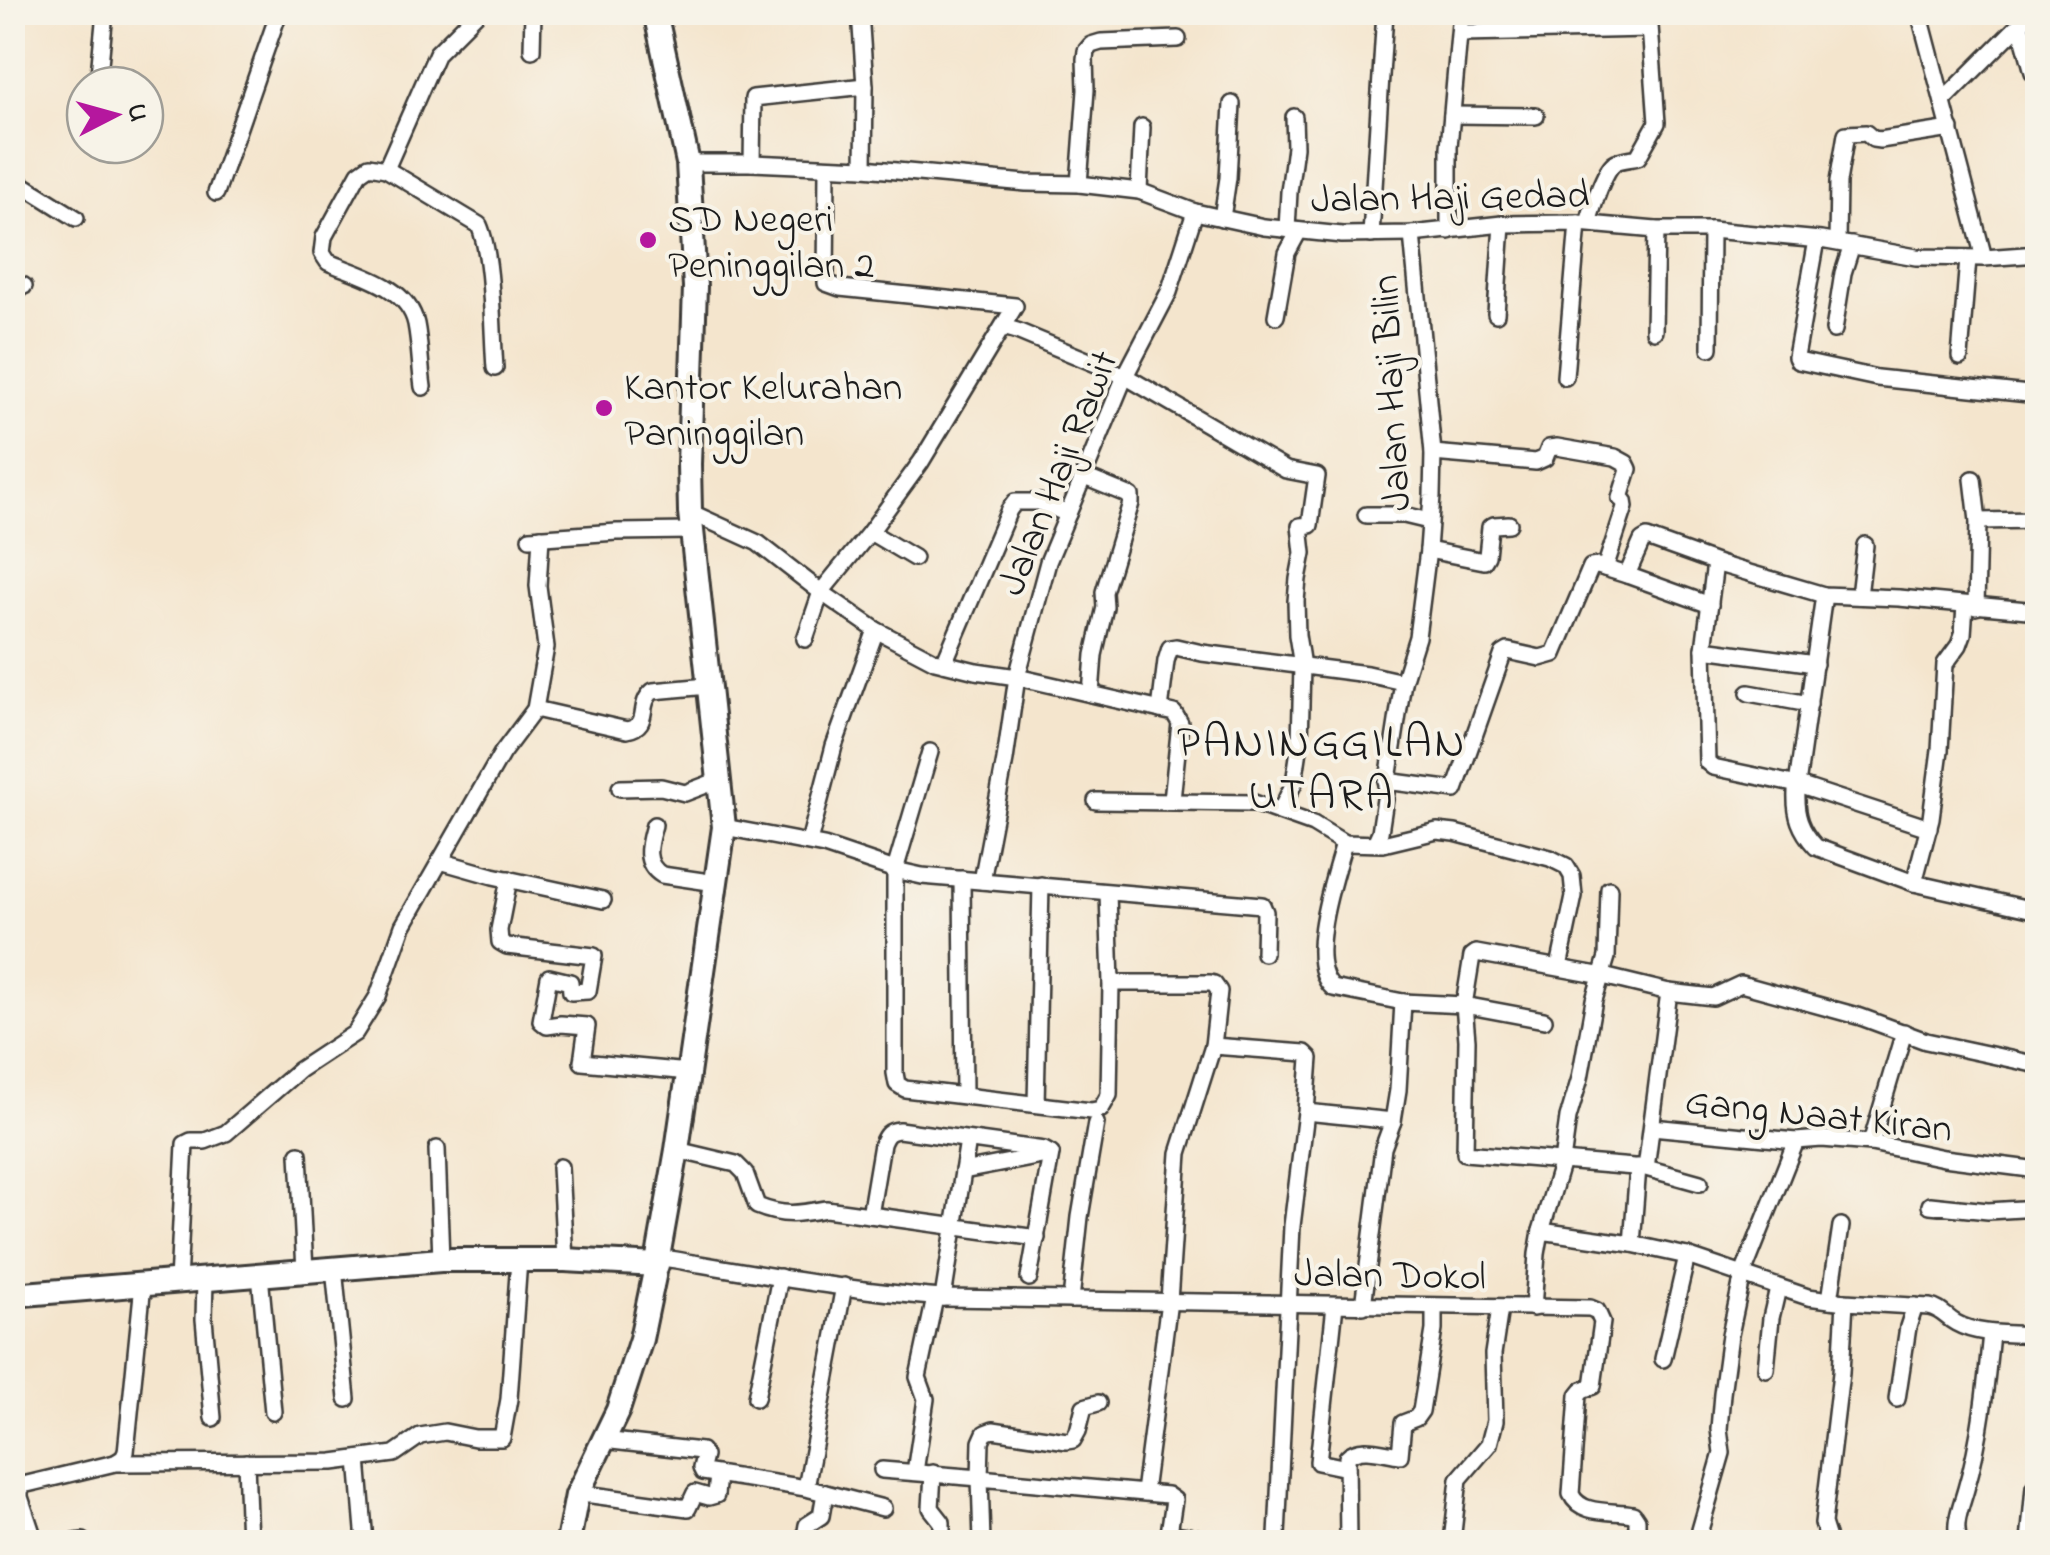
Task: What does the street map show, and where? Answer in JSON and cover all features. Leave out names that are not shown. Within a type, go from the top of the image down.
[{"type":"main road","points":[[568,1542],[577,1496],[618,1410],[641,1340],[677,1150],[724,827],[691,521],[695,287],[688,164],[655,12]]},
{"type":"main road","points":[[12,1295],[441,1260],[658,1262]]},
{"type":"street","points":[[100,65],[104,12]]},
{"type":"street","points":[[216,193],[279,12]]},
{"type":"street","points":[[386,169],[437,53],[478,12]]},
{"type":"street","points":[[532,50],[533,12]]},
{"type":"street","points":[[860,12],[865,86],[864,168]]},
{"type":"street","points":[[1370,235],[1385,12]]},
{"type":"street","points":[[1450,231],[1449,146],[1461,12]]},
{"type":"street","points":[[1537,12],[1537,31]]},
{"type":"street","points":[[1919,12],[1944,101],[1976,258],[1960,357]]},
{"type":"street","points":[[1944,101],[2032,12]]},
{"type":"street","points":[[1461,33],[1537,31],[1649,20],[1656,123],[1638,157],[1612,165],[1583,223],[1565,377]]},
{"type":"street","points":[[2020,25],[2033,72],[2038,77]]},
{"type":"street","points":[[1079,184],[1086,51],[1091,45],[1110,42],[1178,39]]},
{"type":"street","points":[[752,163],[752,98],[865,86]]},
{"type":"street","points":[[1222,218],[1232,104]]},
{"type":"street","points":[[1452,115],[1536,116]]},
{"type":"street","points":[[1276,316],[1293,230],[1288,192],[1295,147],[1294,117]]},
{"type":"street","points":[[1139,191],[1142,127]]},
{"type":"street","points":[[1834,330],[1843,272],[1838,182],[1846,134],[1866,133],[1880,140],[1950,129]]},
{"type":"street","points":[[2035,138],[2038,160]]},
{"type":"street","name":"Jalan Haji Gedad","points":[[688,164],[864,168],[1079,184],[1139,191],[1194,212],[1293,230],[1412,234],[1502,224],[1583,223],[1818,240],[1916,257],[2038,254]]},
{"type":"street","points":[[422,387],[416,322],[406,302],[390,290],[328,262],[322,253],[324,237],[359,173],[368,166],[386,169],[478,225],[489,282],[495,368]]},
{"type":"street","points":[[804,639],[821,592],[920,462],[1014,306],[840,288],[826,283],[827,167]]},
{"type":"street","points":[[12,178],[76,218]]},
{"type":"street","name":"Jalan Haji Rawit","points":[[982,881],[1017,676],[1048,562],[1125,376],[1178,271],[1194,212]]},
{"type":"street","points":[[1496,314],[1502,224]]},
{"type":"street","points":[[1654,331],[1656,230]]},
{"type":"street","points":[[1710,348],[1711,230]]},
{"type":"street","name":"Jalan Haji Bilin","points":[[1376,843],[1403,682],[1417,636],[1430,522],[1433,453],[1412,234]]},
{"type":"street","points":[[1818,240],[1798,361],[1876,378],[2038,395]]},
{"type":"street","points":[[1002,328],[1018,331],[1125,376],[1286,470],[1317,476],[1310,525],[1300,526],[1303,553],[1296,601],[1302,666],[1300,744],[1294,783],[1280,812]]},
{"type":"street","points":[[1433,453],[1536,462],[1546,458],[1550,448],[1558,447],[1615,457],[1626,463],[1628,469],[1620,496],[1625,507],[1605,568]]},
{"type":"street","points":[[1082,476],[1124,492],[1131,496],[1132,503],[1104,592],[1105,608],[1094,655],[1091,694]]},
{"type":"street","points":[[1914,883],[1929,828],[1940,750],[1944,664],[1959,646],[1970,606],[1978,521],[1973,479]]},
{"type":"street","points":[[944,663],[1014,502],[1039,502],[1068,514]]},
{"type":"street","points":[[1366,515],[1404,515],[1430,522]]},
{"type":"street","points":[[1978,521],[2038,520]]},
{"type":"street","points":[[178,1282],[186,1144],[226,1133],[299,1070],[355,1033],[378,996],[403,926],[502,753],[535,709],[546,647],[535,537],[616,532],[691,521],[758,543],[876,630],[935,661],[1174,713],[1180,722],[1172,800]]},
{"type":"street","points":[[1428,550],[1484,562],[1490,527],[1509,524]]},
{"type":"street","points":[[870,532],[914,558]]},
{"type":"street","points":[[1627,575],[1647,538],[1824,595],[2038,610]]},
{"type":"street","points":[[1860,596],[1865,544]]},
{"type":"street","points":[[1715,563],[1704,649],[1707,762],[1714,767],[1798,785],[1929,828]]},
{"type":"street","points":[[1386,781],[1455,790],[1503,654],[1508,651],[1540,658],[1554,654],[1594,565],[1710,605]]},
{"type":"street","points":[[1824,595],[1795,808],[1806,836],[1816,847],[1914,883],[2038,912]]},
{"type":"street","points":[[809,842],[834,746],[876,630]]},
{"type":"street","points":[[1160,710],[1166,661],[1170,648],[1176,647],[1403,682]]},
{"type":"street","points":[[1704,649],[1815,664]]},
{"type":"street","points":[[535,709],[627,730],[641,724],[646,700],[653,691],[708,686]]},
{"type":"street","points":[[1749,694],[1809,704]]},
{"type":"street","points":[[930,752],[895,870],[897,1084],[905,1089],[1091,1111],[1101,1108],[1109,1096],[1108,893]]},
{"type":"street","points":[[620,788],[662,787],[685,793],[719,780]]},
{"type":"street","points":[[1096,801],[1254,803],[1313,824],[1344,843],[1390,843],[1437,830],[1550,858],[1566,866],[1572,876],[1574,896],[1558,967]]},
{"type":"street","points":[[654,825],[648,858],[655,872],[716,883]]},
{"type":"street","points":[[724,827],[809,842],[922,876],[1262,905],[1264,953]]},
{"type":"street","points":[[1344,843],[1326,904],[1321,960],[1326,982],[1333,988],[1403,1002],[1464,1005],[1544,1020]]},
{"type":"street","points":[[440,861],[602,900]]},
{"type":"street","points":[[509,879],[500,942],[594,956],[588,992],[571,992],[570,982],[549,977],[541,1022],[547,1026],[587,1026],[582,1062],[688,1072]]},
{"type":"street","points":[[962,879],[964,1095]]},
{"type":"street","points":[[1036,1104],[1040,885]]},
{"type":"street","points":[[1541,1231],[1562,1161],[1594,1000],[1603,976],[1609,938],[1609,889]]},
{"type":"street","points":[[1700,1183],[1642,1167],[1466,1152],[1464,1005],[1472,956],[1476,952],[1669,992],[1712,997],[1741,984],[1861,1017],[1926,1040],[2038,1065]]},
{"type":"street","points":[[1111,983],[1214,984],[1219,991],[1213,1046],[1180,1153],[1169,1300],[1144,1492]]},
{"type":"street","points":[[1632,1244],[1669,992]]},
{"type":"street","points":[[1363,1306],[1384,1148],[1398,1090],[1403,1002]]},
{"type":"street","points":[[1871,1143],[1904,1032]]},
{"type":"street","points":[[1213,1046],[1309,1055],[1292,1226],[1277,1536]]},
{"type":"street","points":[[1306,1112],[1393,1121]]},
{"type":"street","points":[[1071,1300],[1096,1123]]},
{"type":"street","name":"Gang Naat Kiran","points":[[1652,1127],[1796,1141],[1871,1143],[1944,1158],[2038,1170]]},
{"type":"street","points":[[870,1214],[882,1144],[890,1131],[1051,1154]]},
{"type":"street","points":[[915,1472],[926,1399],[918,1377],[939,1298],[968,1140]]},
{"type":"street","points":[[1699,1542],[1722,1452],[1722,1394],[1743,1274],[1796,1141]]},
{"type":"street","points":[[437,1149],[441,1260]]},
{"type":"street","points":[[677,1150],[736,1164],[745,1173],[757,1206],[775,1214],[826,1208],[1037,1238]]},
{"type":"street","points":[[300,1154],[305,1271]]},
{"type":"street","points":[[963,1170],[1051,1154]]},
{"type":"street","points":[[1030,1278],[1051,1154]]},
{"type":"street","points":[[560,1167],[565,1260]]},
{"type":"street","points":[[1930,1205],[1988,1210],[2038,1208]]},
{"type":"street","points":[[1829,1542],[1823,1524],[1841,1373],[1840,1226]]},
{"type":"street","name":"Jalan Dokol","points":[[658,1262],[939,1298],[1533,1308],[1541,1231],[1687,1256],[1808,1297],[1936,1308],[1960,1325],[1991,1332],[2038,1335]]},
{"type":"street","points":[[1663,1359],[1687,1256]]},
{"type":"street","points":[[35,1542],[20,1497],[23,1485],[115,1463],[333,1462],[394,1454],[420,1436],[446,1432],[464,1437],[502,1438],[518,1260]]},
{"type":"street","points":[[334,1268],[348,1399]]},
{"type":"street","points":[[260,1274],[273,1412]]},
{"type":"street","points":[[756,1398],[780,1277]]},
{"type":"street","points":[[206,1279],[204,1320],[212,1418]]},
{"type":"street","points":[[115,1463],[123,1458],[127,1444],[143,1284]]},
{"type":"street","points":[[806,1488],[844,1286]]},
{"type":"street","points":[[1766,1369],[1778,1288]]},
{"type":"street","points":[[1335,1306],[1318,1462],[1347,1468]]},
{"type":"street","points":[[1897,1399],[1915,1306]]},
{"type":"street","points":[[1348,1542],[1347,1456],[1354,1450],[1400,1456],[1403,1423],[1416,1418],[1420,1410],[1434,1308]]},
{"type":"street","points":[[1452,1542],[1459,1479],[1489,1444],[1495,1422],[1493,1354],[1500,1308]]},
{"type":"street","points":[[1533,1308],[1590,1308],[1601,1315],[1593,1386],[1578,1395],[1571,1494],[1584,1508],[1632,1514],[1637,1520],[1637,1542]]},
{"type":"street","points":[[1960,1542],[1956,1522],[1975,1459],[1991,1332]]},
{"type":"street","points":[[982,1542],[980,1478],[985,1433],[993,1430],[1073,1440],[1084,1407],[1098,1403]]},
{"type":"street","points":[[603,1440],[701,1450],[703,1472],[806,1488],[882,1508]]},
{"type":"street","points":[[358,1459],[365,1542]]},
{"type":"street","points":[[246,1462],[249,1542]]},
{"type":"street","points":[[882,1470],[1167,1495],[1174,1500],[1170,1538],[1225,1542]]},
{"type":"street","points":[[932,1473],[931,1508],[942,1522],[942,1542]]},
{"type":"street","points":[[577,1496],[688,1508],[695,1493],[716,1495],[718,1475]]},
{"type":"street","points":[[2029,1542],[2034,1487],[2038,1484]]},
{"type":"street","points":[[804,1542],[807,1525],[821,1516],[825,1493]]},
{"type":"place","name":"SD Negeri Peninggilan 2","points":[[648,240]]},
{"type":"place","name":"Kantor Kelurahan Paninggilan","points":[[604,408]]},
{"type":"district","name":"PANINGGILAN UTARA","points":[[1322,766]]}]
